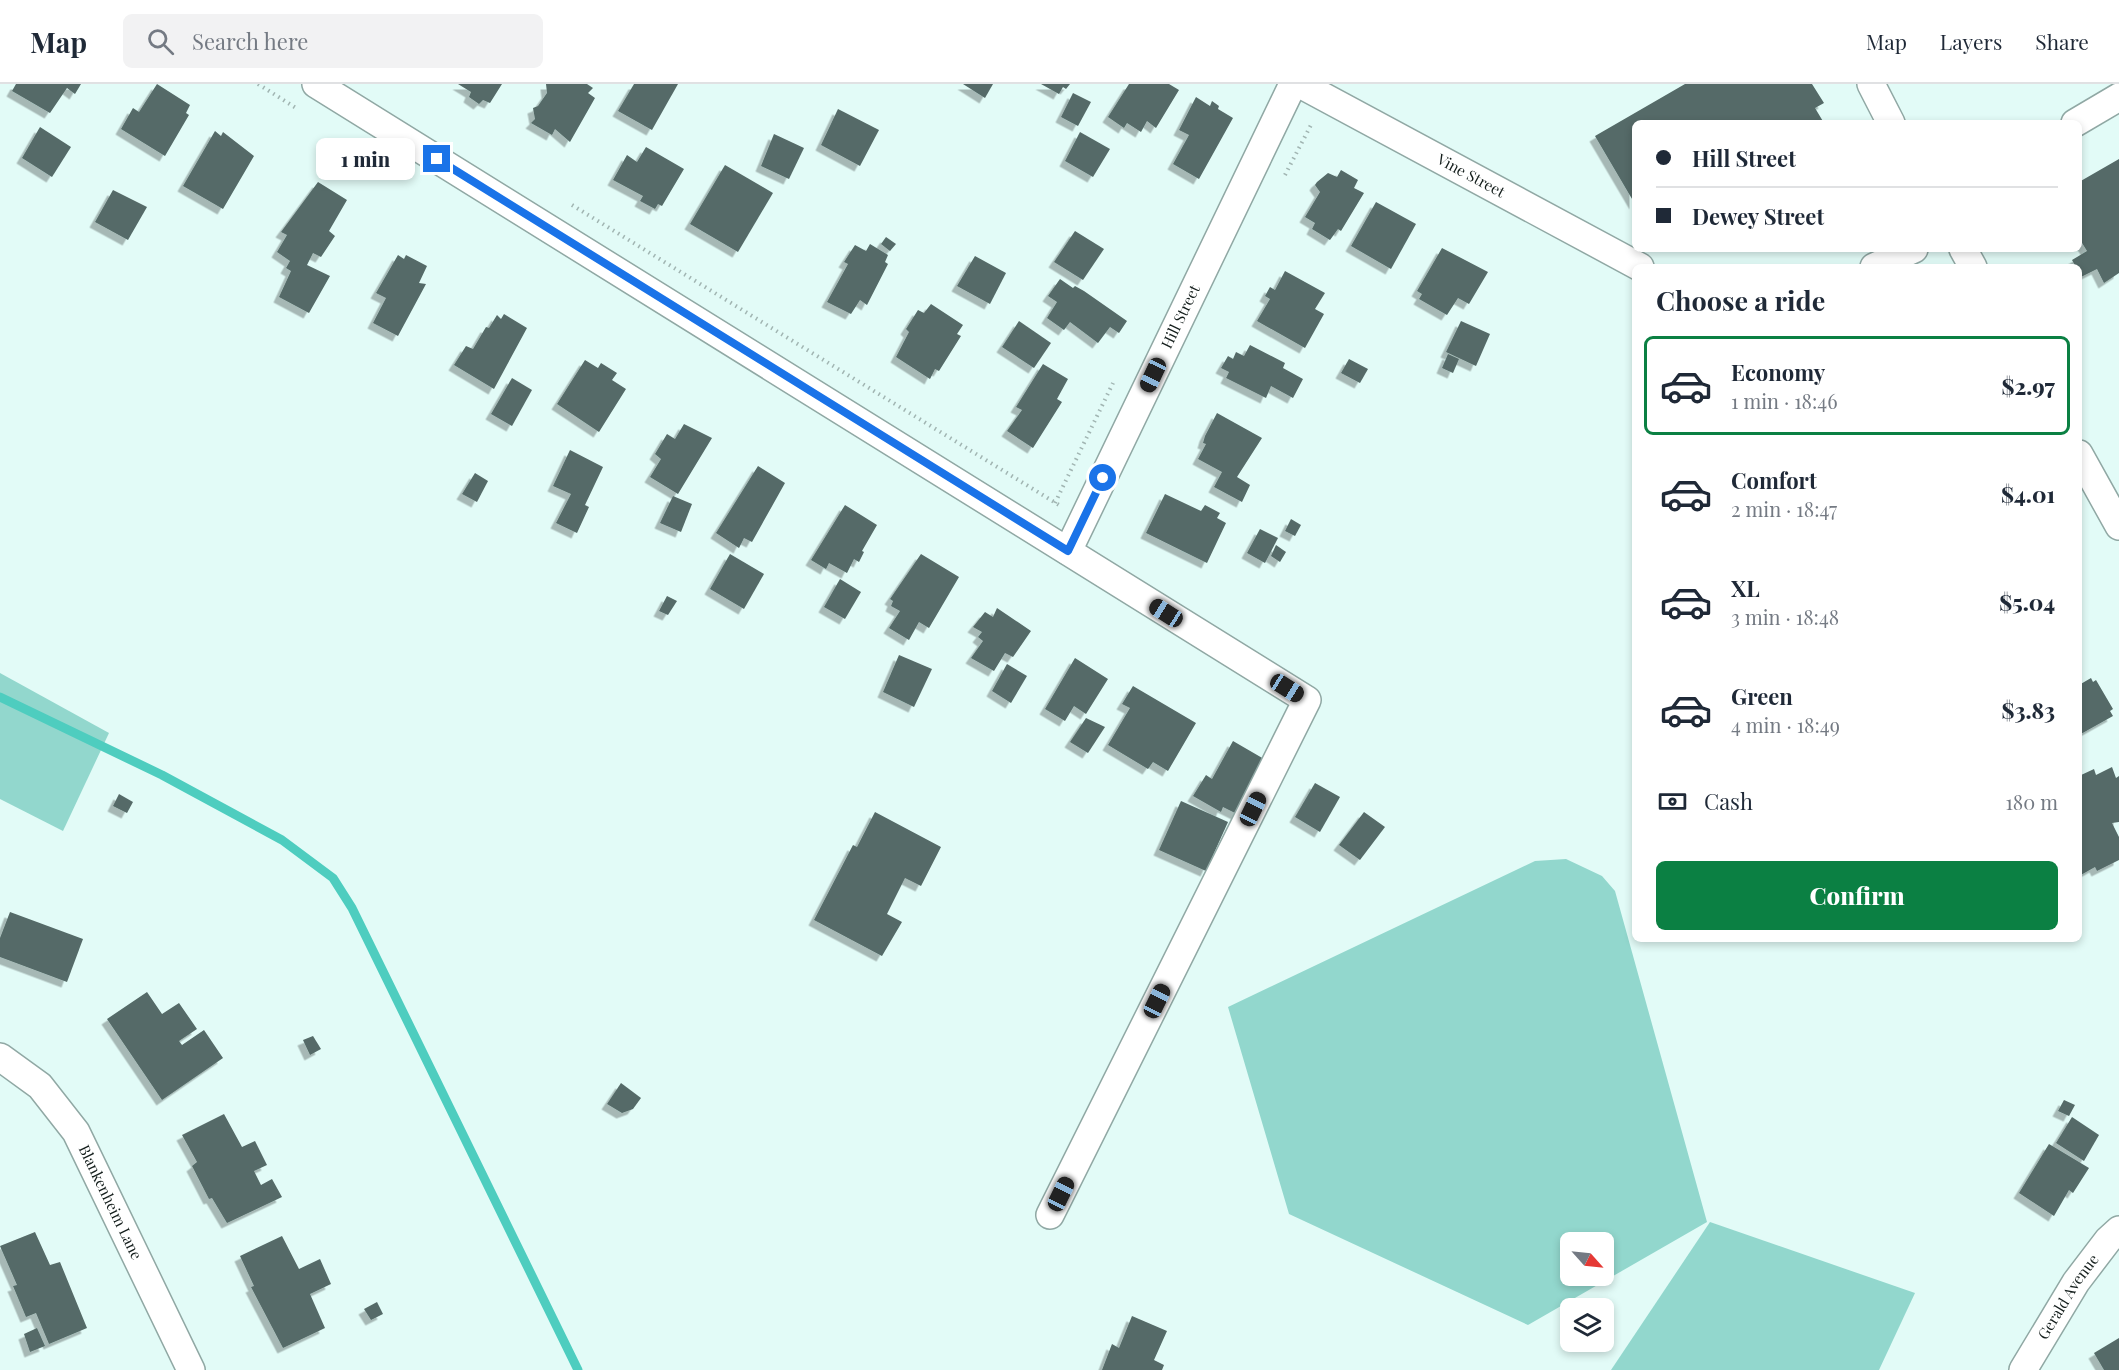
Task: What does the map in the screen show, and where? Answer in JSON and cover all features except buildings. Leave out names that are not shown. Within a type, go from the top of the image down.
[{"type":"street","points":[[316,84],[1307,700],[1050,1215]]},
{"type":"street","name":"Hill Street","points":[[1068,551],[1293,84]]},
{"type":"street","name":"Vine Street","points":[[1300,84],[1634,264]]},
{"type":"street","points":[[1871,84],[1890,120]]},
{"type":"street","points":[[2080,120],[2119,97]]},
{"type":"street","points":[[1881,264],[1907,252]]},
{"type":"street","points":[[2082,459],[2119,526]]},
{"type":"street","name":"Blankenheim Lane","points":[[0,1057],[40,1086],[76,1132],[191,1370]]},
{"type":"street","name":"Gerald Avenue","points":[[2023,1370],[2076,1282],[2108,1240],[2119,1230]]},
{"type":"path","points":[[564,200],[1083,520]]},
{"type":"green space","points":[[0,673],[109,733],[63,831],[0,799]]},
{"type":"green space","points":[[1566,859],[1602,876],[1615,891],[1707,1222],[1614,1276],[1614,1232],[1560,1232],[1560,1286],[1596,1286],[1575,1298],[1560,1298],[1560,1307],[1528,1325],[1289,1214],[1228,1007],[1535,861]]},
{"type":"green space","points":[[1710,1222],[1915,1293],[1879,1370],[1611,1370]]},
{"type":"waterway","points":[[0,697],[162,775],[282,840],[333,878],[352,908],[578,1370]]},
{"type":"route","points":[[437,159],[1068,551],[1103,478]]}]
